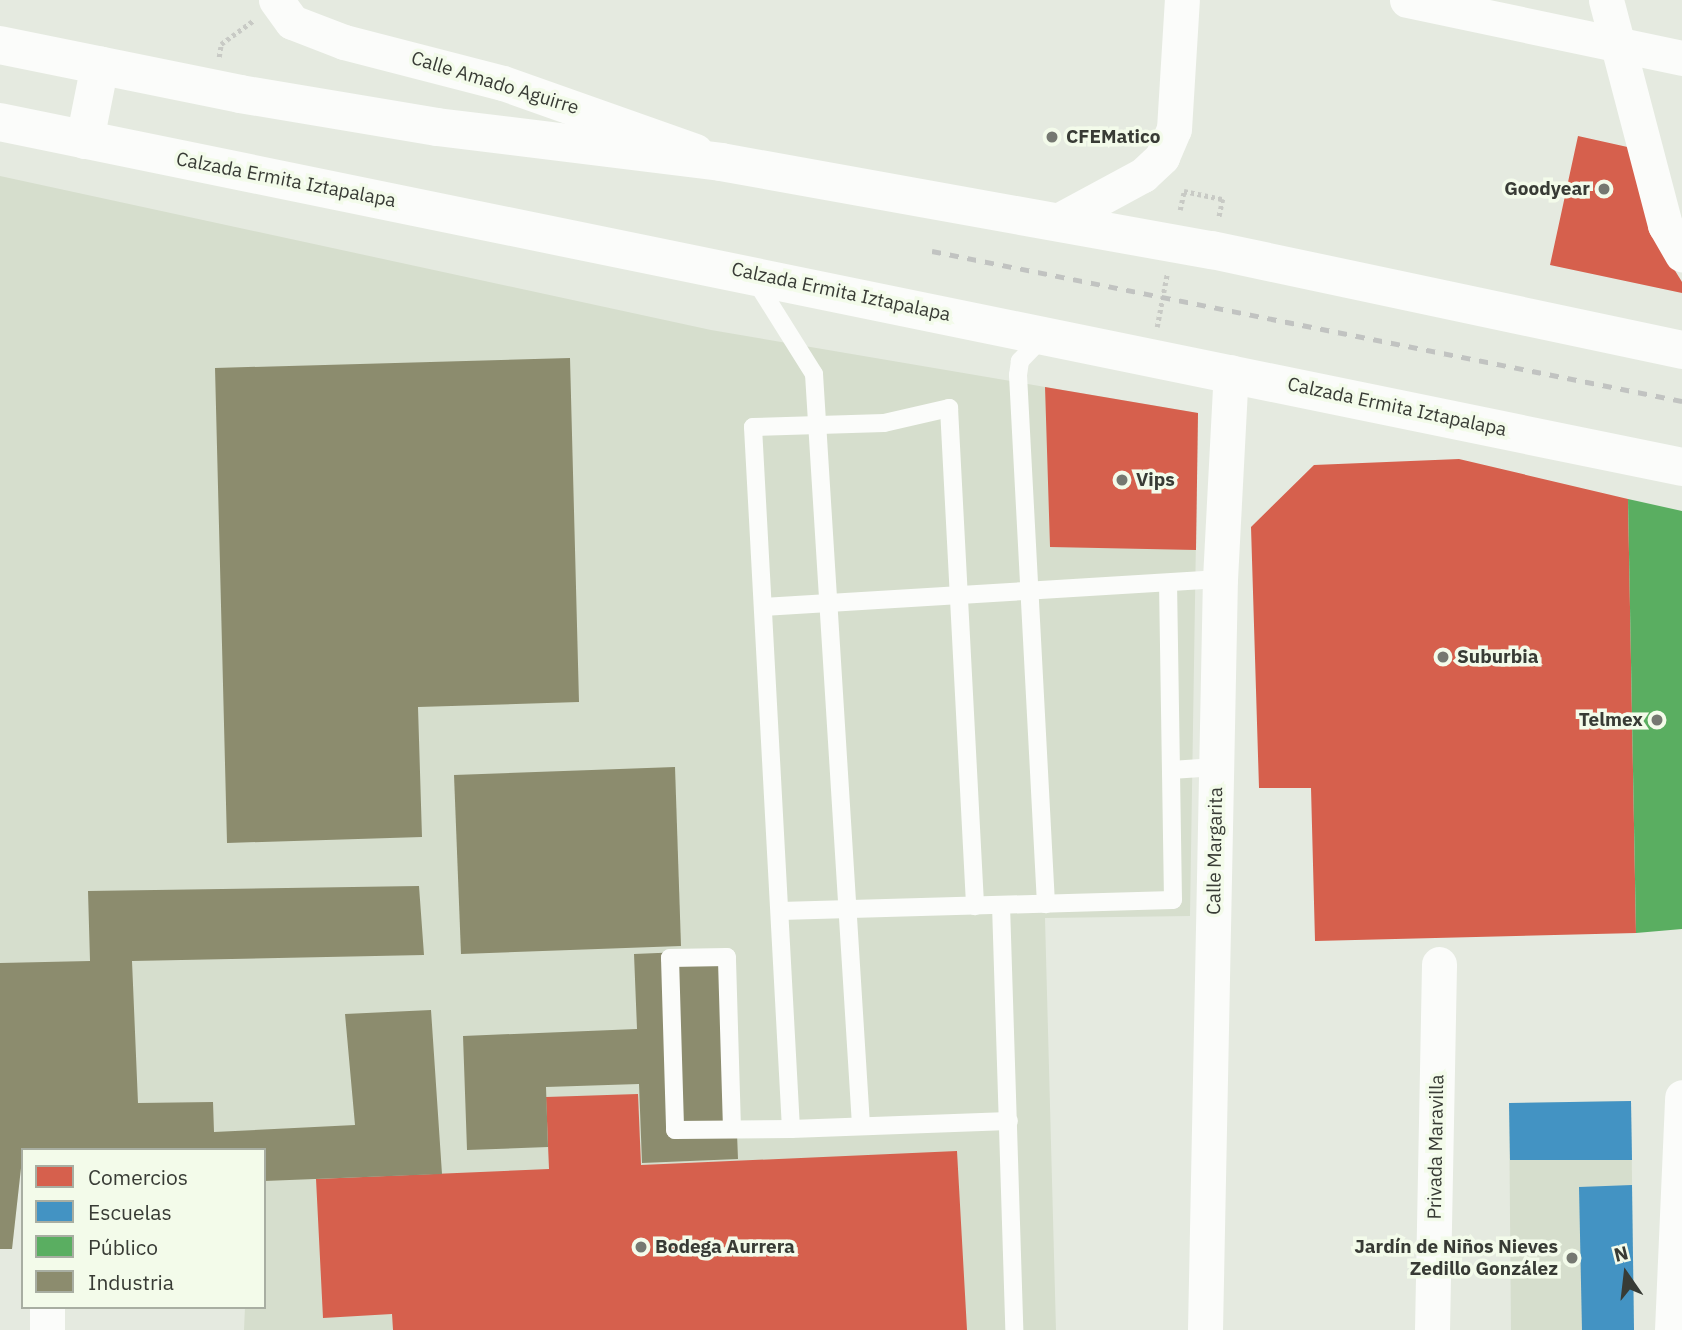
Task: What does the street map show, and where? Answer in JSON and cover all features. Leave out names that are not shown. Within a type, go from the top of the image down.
[{"type":"main road","points":[[0,45],[213,88],[438,127],[721,162],[1056,222],[1682,350]]},
{"type":"main road","points":[[85,140],[100,65]]},
{"type":"main road","name":"Calzada Ermita Iztapalapa","points":[[0,122],[1046,334],[1682,467]]},
{"type":"street","points":[[1056,222],[1143,176],[1162,157],[1174,129],[1182,0]]},
{"type":"street","points":[[1407,0],[1682,58]]},
{"type":"street","points":[[1606,0],[1664,225],[1682,255]]},
{"type":"street","name":"Calle Amado Aguirre","points":[[277,1],[292,22],[344,41],[503,83],[721,162]]},
{"type":"street","name":"Calle Margarita","points":[[1205,1330],[1220,579],[1231,372]]},
{"type":"street","name":"Privada Maravilla","points":[[1433,1330],[1439,964]]},
{"type":"street","points":[[1672,1330],[1682,1097]]},
{"type":"street","points":[[47,1309],[47,1330]]},
{"type":"lane","points":[[751,274],[814,374],[861,1126]]},
{"type":"lane","points":[[1046,334],[1020,361],[1018,375],[1046,904]]},
{"type":"lane","points":[[791,1129],[753,427],[884,423],[949,408],[975,906]]},
{"type":"lane","points":[[763,607],[1220,579]]},
{"type":"lane","points":[[780,911],[1173,900],[1168,583]]},
{"type":"lane","points":[[1171,770],[1216,767]]},
{"type":"lane","points":[[1001,905],[1014,1330]]},
{"type":"lane","points":[[732,1129],[727,957],[670,958],[675,1130],[791,1129],[1009,1121]]},
{"type":"path","points":[[213,88],[221,44],[277,1]]},
{"type":"path","points":[[1179,217],[1184,191],[1223,199]]},
{"type":"path","points":[[1155,335],[1168,270]]},
{"type":"shaded area","points":[[0,176],[711,330],[1198,413],[1190,916],[1045,918],[1056,1330],[244,1330],[245,1309],[266,1309],[266,1148],[21,1148],[12,1249],[0,1249]]},
{"type":"shaded area","name":"Jardín de Niños Nieves Zedillo González","points":[[1631,1101],[1634,1330],[1511,1330],[1509,1103]]},
{"type":"building: Comercios","name":"Goodyear","points":[[1578,136],[1632,148],[1650,230],[1682,282],[1682,293],[1550,265]]},
{"type":"building: Comercios","name":"Vips","points":[[1045,387],[1198,413],[1196,550],[1050,547]]},
{"type":"building: Comercios","name":"Suburbia","points":[[1459,459],[1628,499],[1636,933],[1315,941],[1311,788],[1259,788],[1251,527],[1314,465]]},
{"type":"building: Comercios","name":"Bodega Aurrera","points":[[638,1094],[641,1165],[957,1151],[967,1330],[393,1330],[392,1314],[323,1318],[316,1179],[549,1169],[546,1097]]},
{"type":"building: Escuelas","points":[[1631,1101],[1632,1160],[1510,1160],[1509,1103]]},
{"type":"building: Escuelas","points":[[1632,1185],[1634,1330],[1582,1330],[1579,1187]]},
{"type":"building: Público","name":"Telmex","points":[[1628,499],[1682,511],[1682,929],[1636,933]]},
{"type":"building: Industria","points":[[570,358],[579,702],[418,707],[422,837],[227,843],[215,368]]},
{"type":"building: Industria","points":[[675,767],[681,946],[461,954],[454,775]]},
{"type":"building: Industria","points":[[419,886],[424,955],[132,961],[138,1103],[213,1102],[214,1132],[355,1125],[345,1014],[431,1010],[442,1174],[266,1181],[266,1148],[21,1148],[12,1249],[0,1249],[0,963],[90,961],[88,891]]},
{"type":"building: Industria","points":[[730,950],[738,1159],[642,1163],[639,1084],[546,1087],[548,1147],[467,1150],[463,1036],[637,1029],[634,954]]},
{"type":"railway","points":[[932,251],[1682,401]]},
{"type":"place","name":"CFEMatico","points":[[1052,137]]},
{"type":"place","name":"Goodyear","points":[[1604,189]]},
{"type":"place","name":"Vips","points":[[1122,480]]},
{"type":"place","name":"Suburbia","points":[[1443,657]]},
{"type":"place","name":"Telmex","points":[[1657,720]]},
{"type":"place","name":"Bodega Aurrera","points":[[641,1247]]},
{"type":"place","name":"Jardín de Niños Nieves Zedillo González","points":[[1572,1258]]}]
